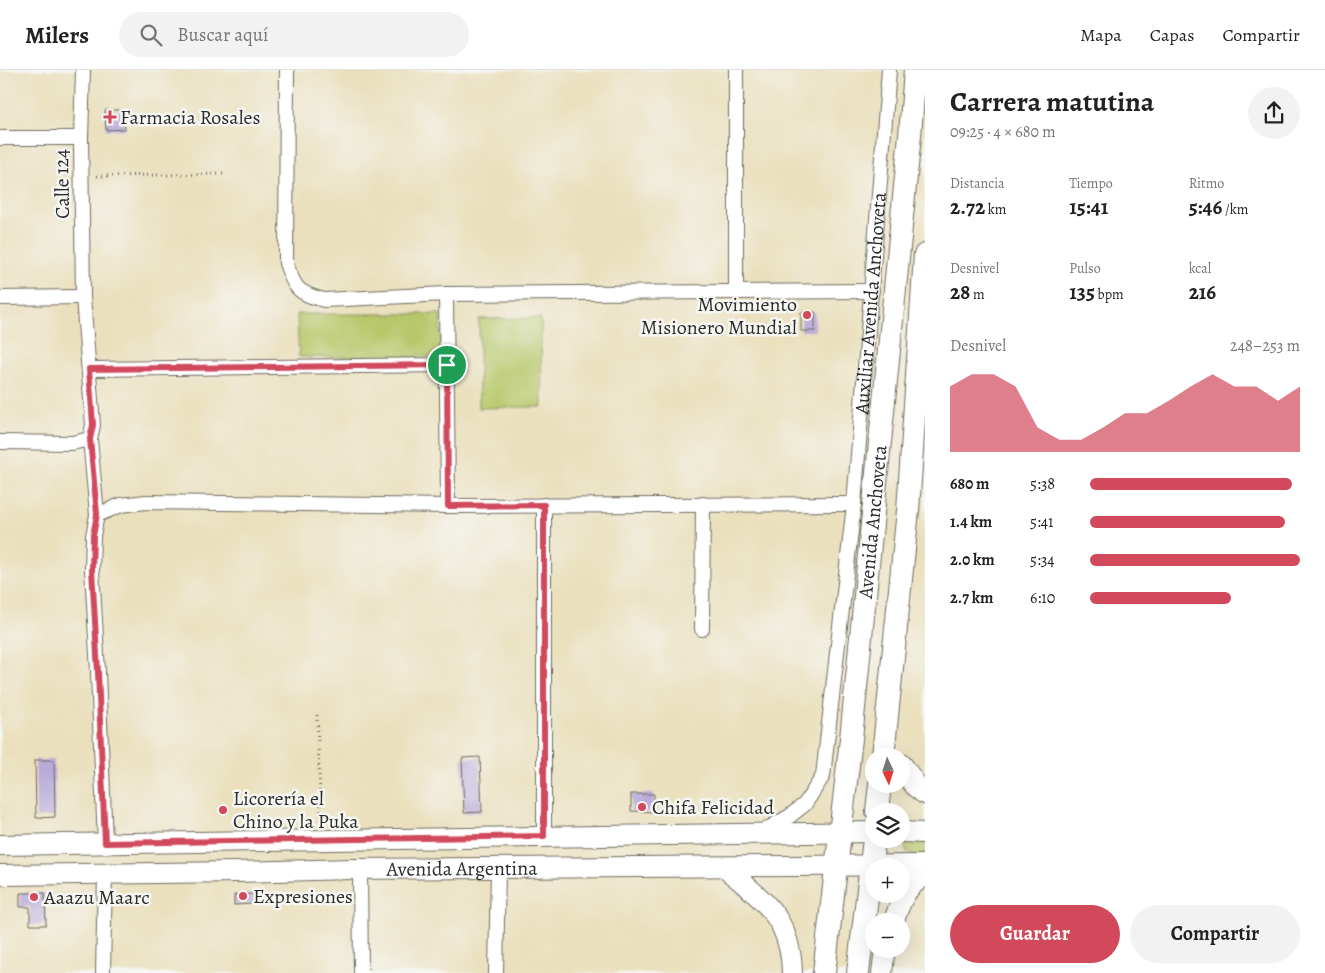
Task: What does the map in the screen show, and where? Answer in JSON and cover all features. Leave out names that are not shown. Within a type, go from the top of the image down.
[{"type":"main road","name":"Avenida Anchoveta","points":[[824,973],[838,865],[877,484],[915,70]]},
{"type":"main road","name":"Avenida Anchoveta","points":[[884,748],[908,510],[925,255]]},
{"type":"main road","points":[[886,722],[894,748]]},
{"type":"main road","points":[[910,778],[916,786],[925,793]]},
{"type":"main road","name":"Avenida Argentina","points":[[0,845],[865,832]]},
{"type":"main road","points":[[910,832],[925,833]]},
{"type":"main road","points":[[237,841],[238,872]]},
{"type":"main road","name":"Avenida Argentina","points":[[0,875],[360,869],[724,868],[865,865]]},
{"type":"main road","name":"Avenida Argentina","points":[[910,866],[925,866]]},
{"type":"main road","points":[[724,868],[751,890],[776,916],[786,932],[792,956],[792,973]]},
{"type":"main road","points":[[897,913],[902,898],[912,886],[925,876]]},
{"type":"main road","points":[[858,973],[866,903]]},
{"type":"main road","points":[[882,973],[884,958]]},
{"type":"street","name":"Calle 124","points":[[83,70],[81,138],[84,297],[93,425],[90,439],[97,514],[93,536],[92,570],[105,843]]},
{"type":"street","points":[[287,70],[286,263],[293,282],[305,295],[324,300],[446,294],[872,291]]},
{"type":"street","points":[[736,70],[736,292]]},
{"type":"street","name":"Auxiliar Avenida Anchoveta","points":[[759,834],[790,816],[805,804],[823,776],[854,504],[889,70]]},
{"type":"street","points":[[0,138],[81,138]]},
{"type":"street","points":[[446,294],[448,506]]},
{"type":"street","points":[[0,298],[84,297]]},
{"type":"street","points":[[89,369],[447,365]]},
{"type":"street","points":[[0,442],[72,444],[90,439]]},
{"type":"street","points":[[97,514],[120,505],[146,502],[448,506],[854,504]]},
{"type":"street","points":[[702,629],[703,504]]},
{"type":"street","points":[[544,505],[544,836]]},
{"type":"street","points":[[360,869],[360,973]]},
{"type":"street","points":[[496,973],[498,869]]},
{"type":"street","points":[[103,973],[105,873]]},
{"type":"path","points":[[82,177],[226,174]]},
{"type":"path","points":[[317,715],[322,840]]},
{"type":"green space","points":[[297,314],[440,314],[442,357],[299,357]]},
{"type":"green space","points":[[541,318],[542,407],[479,408],[479,319]]},
{"type":"green space","points":[[914,833],[925,833],[925,857],[917,857],[906,851],[905,848],[910,848],[910,837]]},
{"type":"building","points":[[105,110],[124,110],[125,129],[106,130]]},
{"type":"building","points":[[801,312],[815,312],[815,331],[801,331]]},
{"type":"building","points":[[480,757],[482,812],[464,813],[462,758]]},
{"type":"building","points":[[35,760],[54,760],[55,817],[36,818]]},
{"type":"building","points":[[631,794],[654,794],[654,812],[631,811]]},
{"type":"building","points":[[20,893],[45,893],[46,925],[30,925],[30,907],[20,907]]},
{"type":"building","points":[[253,894],[254,904],[234,905],[234,895]]},
{"type":"place","name":"Farmacia Rosales","points":[[110,117]]},
{"type":"place","name":"Movimiento Misionero Mundial","points":[[807,315]]},
{"type":"place","name":"Chifa Felicidad","points":[[642,807]]},
{"type":"place","name":"Licorería el Chino y la Puka","points":[[223,810]]},
{"type":"place","name":"Expresiones","points":[[243,896]]},
{"type":"place","name":"Aaazu Maarc","points":[[34,897]]},
{"type":"route","points":[[447,365],[448,506],[544,505],[544,836],[105,843],[92,570],[93,536],[97,514],[90,439],[93,425],[89,369],[447,365]]}]
